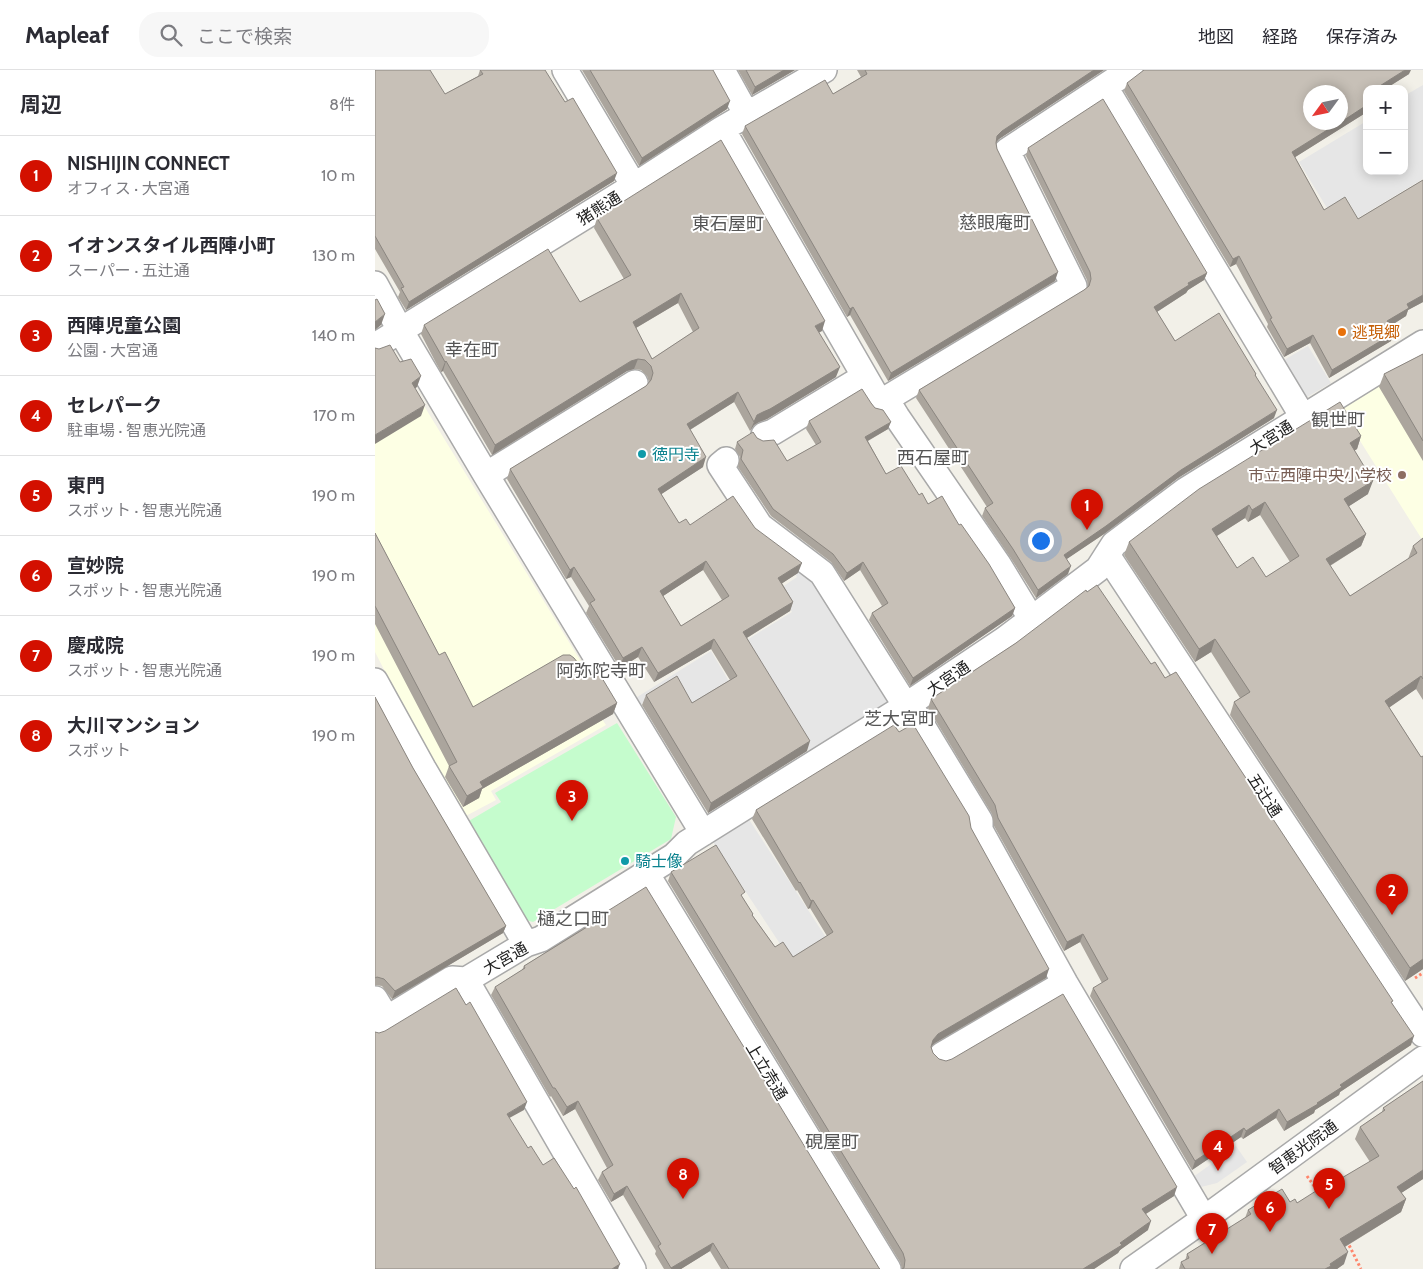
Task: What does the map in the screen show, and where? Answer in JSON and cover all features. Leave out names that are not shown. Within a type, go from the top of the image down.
[{"type":"street","points":[[565,70],[634,186]]},
{"type":"street","points":[[722,70],[747,115]]},
{"type":"street","name":"猪熊通","points":[[375,346],[723,129],[824,70]]},
{"type":"street","points":[[723,129],[879,403],[1074,286],[1007,151],[1130,70]]},
{"type":"street","points":[[1105,87],[1303,417]]},
{"type":"street","points":[[375,284],[486,475],[703,833]]},
{"type":"street","name":"大宮通","points":[[379,1015],[452,979],[466,980],[526,944],[541,939],[674,856],[687,843],[907,705],[1005,640],[1098,569],[1114,544],[1186,490],[1423,343]]},
{"type":"street","points":[[764,435],[773,432],[864,377]]},
{"type":"street","points":[[486,475],[635,384]]},
{"type":"street","points":[[886,399],[998,564],[1032,620]]},
{"type":"street","points":[[726,460],[720,465],[760,526],[822,573],[907,705],[980,821],[980,830],[1065,983],[1204,1219]]},
{"type":"street","name":"五辻通","points":[[1107,555],[1423,1034]]},
{"type":"street","points":[[375,681],[423,768],[526,944]]},
{"type":"street","name":"上立売通","points":[[646,873],[888,1269]]},
{"type":"street","points":[[466,980],[633,1269]]},
{"type":"street","points":[[942,1055],[1065,983]]},
{"type":"street","name":"智恵光院通","points":[[1133,1269],[1423,1059]]},
{"type":"path","points":[[1303,1169],[1321,1197]]},
{"type":"path","points":[[1345,1236],[1361,1269]]},
{"type":"shaded area","points":[[1423,85],[1423,179],[1358,218],[1346,197],[1327,208],[1299,162],[1363,123],[1363,175],[1408,175],[1408,94]]},
{"type":"shaded area","points":[[386,344],[588,673],[577,682],[606,725],[491,791],[496,800],[462,818],[375,652],[375,351]]},
{"type":"shaded area","points":[[1308,346],[1331,383],[1307,397],[1284,360]]},
{"type":"shaded area","name":"市立西陣中央小学校","points":[[1423,356],[1423,541],[1340,409]]},
{"type":"shaded area","points":[[801,564],[899,700],[811,754],[742,643],[792,612],[778,590],[797,577],[793,570]]},
{"type":"shaded area","points":[[711,651],[730,683],[692,706],[669,687],[638,706],[634,699]]},
{"type":"shaded area","points":[[748,818],[827,939],[792,962],[713,842]]},
{"type":"shaded area","points":[[1236,1146],[1247,1162],[1217,1183],[1201,1187],[1189,1180]]},
{"type":"green space","points":[[617,723],[676,817],[671,839],[533,922],[515,917],[462,825],[501,802],[495,793]]},
{"type":"building","points":[[375,70],[430,70],[445,94],[483,74],[480,70],[545,70],[565,102],[573,98],[617,173],[409,302],[401,288],[404,287],[375,236]]},
{"type":"building","points":[[590,70],[713,70],[730,101],[642,158]]},
{"type":"building","points":[[746,70],[784,70],[755,87]]},
{"type":"building","points":[[865,70],[1094,70],[997,136],[997,149],[1058,272],[891,373],[853,307],[850,309],[745,126],[825,80],[833,94],[867,74]]},
{"type":"building","points":[[1144,70],[1405,70],[1381,85],[1363,85],[1363,108],[1348,117],[1348,85],[1303,85],[1303,130],[1327,130],[1292,152],[1324,210],[1345,197],[1358,219],[1423,180],[1423,295],[1407,304],[1409,308],[1387,321],[1394,333],[1332,370],[1313,335],[1287,349],[1239,256],[1233,259],[1127,83]]},
{"type":"building","points":[[1103,99],[1207,273],[1188,283],[1189,285],[1154,307],[1175,341],[1219,313],[1277,410],[1181,470],[1064,555],[1071,566],[1038,590],[985,508],[993,503],[919,390],[1089,286],[1090,272],[1028,148]]},
{"type":"building","points":[[721,140],[825,321],[815,326],[840,367],[757,415],[754,422],[738,392],[687,424],[706,457],[658,489],[679,523],[686,519],[690,525],[733,496],[755,528],[802,563],[778,578],[793,602],[743,632],[810,741],[711,803],[646,695],[677,676],[692,703],[737,676],[714,639],[658,673],[642,647],[623,658],[590,603],[595,600],[574,567],[570,570],[510,469],[646,386],[651,380],[653,373],[651,366],[645,360],[631,361],[495,445],[424,325],[548,249],[580,302],[631,275],[597,218]],"holes":[[[681,293],[699,328],[652,359],[633,322]],[[706,561],[729,596],[681,626],[660,591]]]},
{"type":"building","points":[[377,299],[385,314],[375,322],[375,300]]},
{"type":"building","points":[[390,345],[400,362],[411,359],[421,376],[412,383],[425,405],[375,435],[375,348],[379,349]]},
{"type":"building","points":[[1423,354],[1423,441],[1384,374]]},
{"type":"building","points":[[862,389],[875,408],[883,410],[891,422],[865,437],[886,474],[901,466],[919,495],[922,493],[928,504],[942,496],[959,525],[961,524],[989,564],[1015,608],[913,678],[872,613],[888,603],[863,562],[847,573],[833,554],[773,509],[741,459],[743,450],[737,442],[753,432],[757,438],[763,441],[774,440],[787,461],[821,442],[809,421]]},
{"type":"building","points":[[1340,402],[1361,436],[1350,443],[1373,481],[1344,499],[1366,534],[1326,559],[1350,596],[1417,553],[1413,546],[1423,538],[1423,679],[1421,676],[1385,701],[1421,757],[1423,756],[1423,959],[1410,968],[1234,702],[1250,692],[1215,639],[1199,649],[1129,542],[1199,489]],"holes":[[[1265,502],[1299,556],[1266,577],[1253,557],[1237,568],[1212,529],[1249,505],[1252,510]]]},
{"type":"building","points":[[375,533],[439,655],[445,652],[473,707],[563,655],[570,655],[574,658],[586,673],[596,668],[617,703],[480,782],[483,787],[467,796],[449,766],[457,762],[375,606]]},
{"type":"building","points":[[1097,585],[1151,664],[1155,662],[1165,678],[1176,672],[1393,1001],[1391,1002],[1414,1036],[1340,1085],[1342,1087],[1318,1104],[1287,1122],[1279,1109],[1246,1131],[1244,1128],[1195,1161],[1093,988],[1108,979],[1083,934],[1067,942],[998,818],[995,805],[931,699],[1016,643],[1086,590],[1087,592]]},
{"type":"building","points":[[375,697],[413,768],[506,926],[395,991],[384,979],[375,978]]},
{"type":"building","points":[[913,724],[969,816],[971,828],[1049,969],[938,1034],[933,1040],[931,1047],[933,1053],[939,1059],[946,1061],[952,1059],[1063,994],[1177,1187],[1142,1209],[1151,1221],[1120,1243],[1122,1245],[1083,1269],[902,1269],[904,1268],[905,1260],[903,1253],[671,872],[716,845],[745,892],[741,895],[752,915],[775,947],[783,942],[793,957],[833,932],[813,900],[811,901],[799,883],[756,810],[894,725],[899,732]]},
{"type":"building","points":[[646,887],[880,1269],[729,1269],[713,1243],[671,1268],[658,1246],[661,1244],[627,1186],[614,1194],[602,1172],[613,1165],[578,1101],[567,1107],[555,1088],[553,1088],[495,987],[525,968],[524,966],[608,914],[606,912]]},
{"type":"building","points":[[456,988],[466,1005],[470,1002],[527,1102],[507,1114],[528,1148],[531,1146],[543,1165],[554,1158],[574,1189],[576,1187],[620,1264],[612,1269],[375,1269],[375,1032],[385,1031]]},
{"type":"building","points":[[1423,1081],[1423,1170],[1397,1187],[1406,1199],[1340,1239],[1348,1252],[1330,1264],[1331,1266],[1325,1269],[1185,1269],[1181,1262],[1189,1258],[1187,1254],[1251,1214],[1248,1210],[1282,1189],[1290,1202],[1295,1199],[1297,1203],[1338,1177],[1340,1179],[1379,1156],[1360,1127],[1385,1110],[1383,1108]]},
{"type":"place","name":"逃現郷","points":[[1342,332]]},
{"type":"place","name":"徳円寺","points":[[642,454]]},
{"type":"place","name":"市立西陣中央小学校","points":[[1402,475]]},
{"type":"place","name":"NISHIJIN CONNECT","points":[[1087,530]]},
{"type":"place","name":"西陣児童公園","points":[[572,821]]},
{"type":"place","name":"騎士像","points":[[625,861]]},
{"type":"place","name":"イオンスタイル西陣小町","points":[[1392,915]]},
{"type":"place","name":"セレパーク","points":[[1218,1171]]},
{"type":"place","name":"大川マンション","points":[[683,1199]]},
{"type":"place","name":"東門","points":[[1329,1209]]},
{"type":"place","name":"宣妙院","points":[[1270,1232]]},
{"type":"place","name":"慶成院","points":[[1212,1254]]},
{"type":"district","name":"慈眼庵町","points":[[995,223]]},
{"type":"district","name":"東石屋町","points":[[728,224]]},
{"type":"district","name":"幸在町","points":[[472,350]]},
{"type":"district","name":"観世町","points":[[1338,420]]},
{"type":"district","name":"西石屋町","points":[[933,458]]},
{"type":"district","name":"阿弥陀寺町","points":[[601,671]]},
{"type":"district","name":"芝大宮町","points":[[900,719]]},
{"type":"district","name":"樋之口町","points":[[573,919]]},
{"type":"district","name":"硯屋町","points":[[832,1142]]}]
